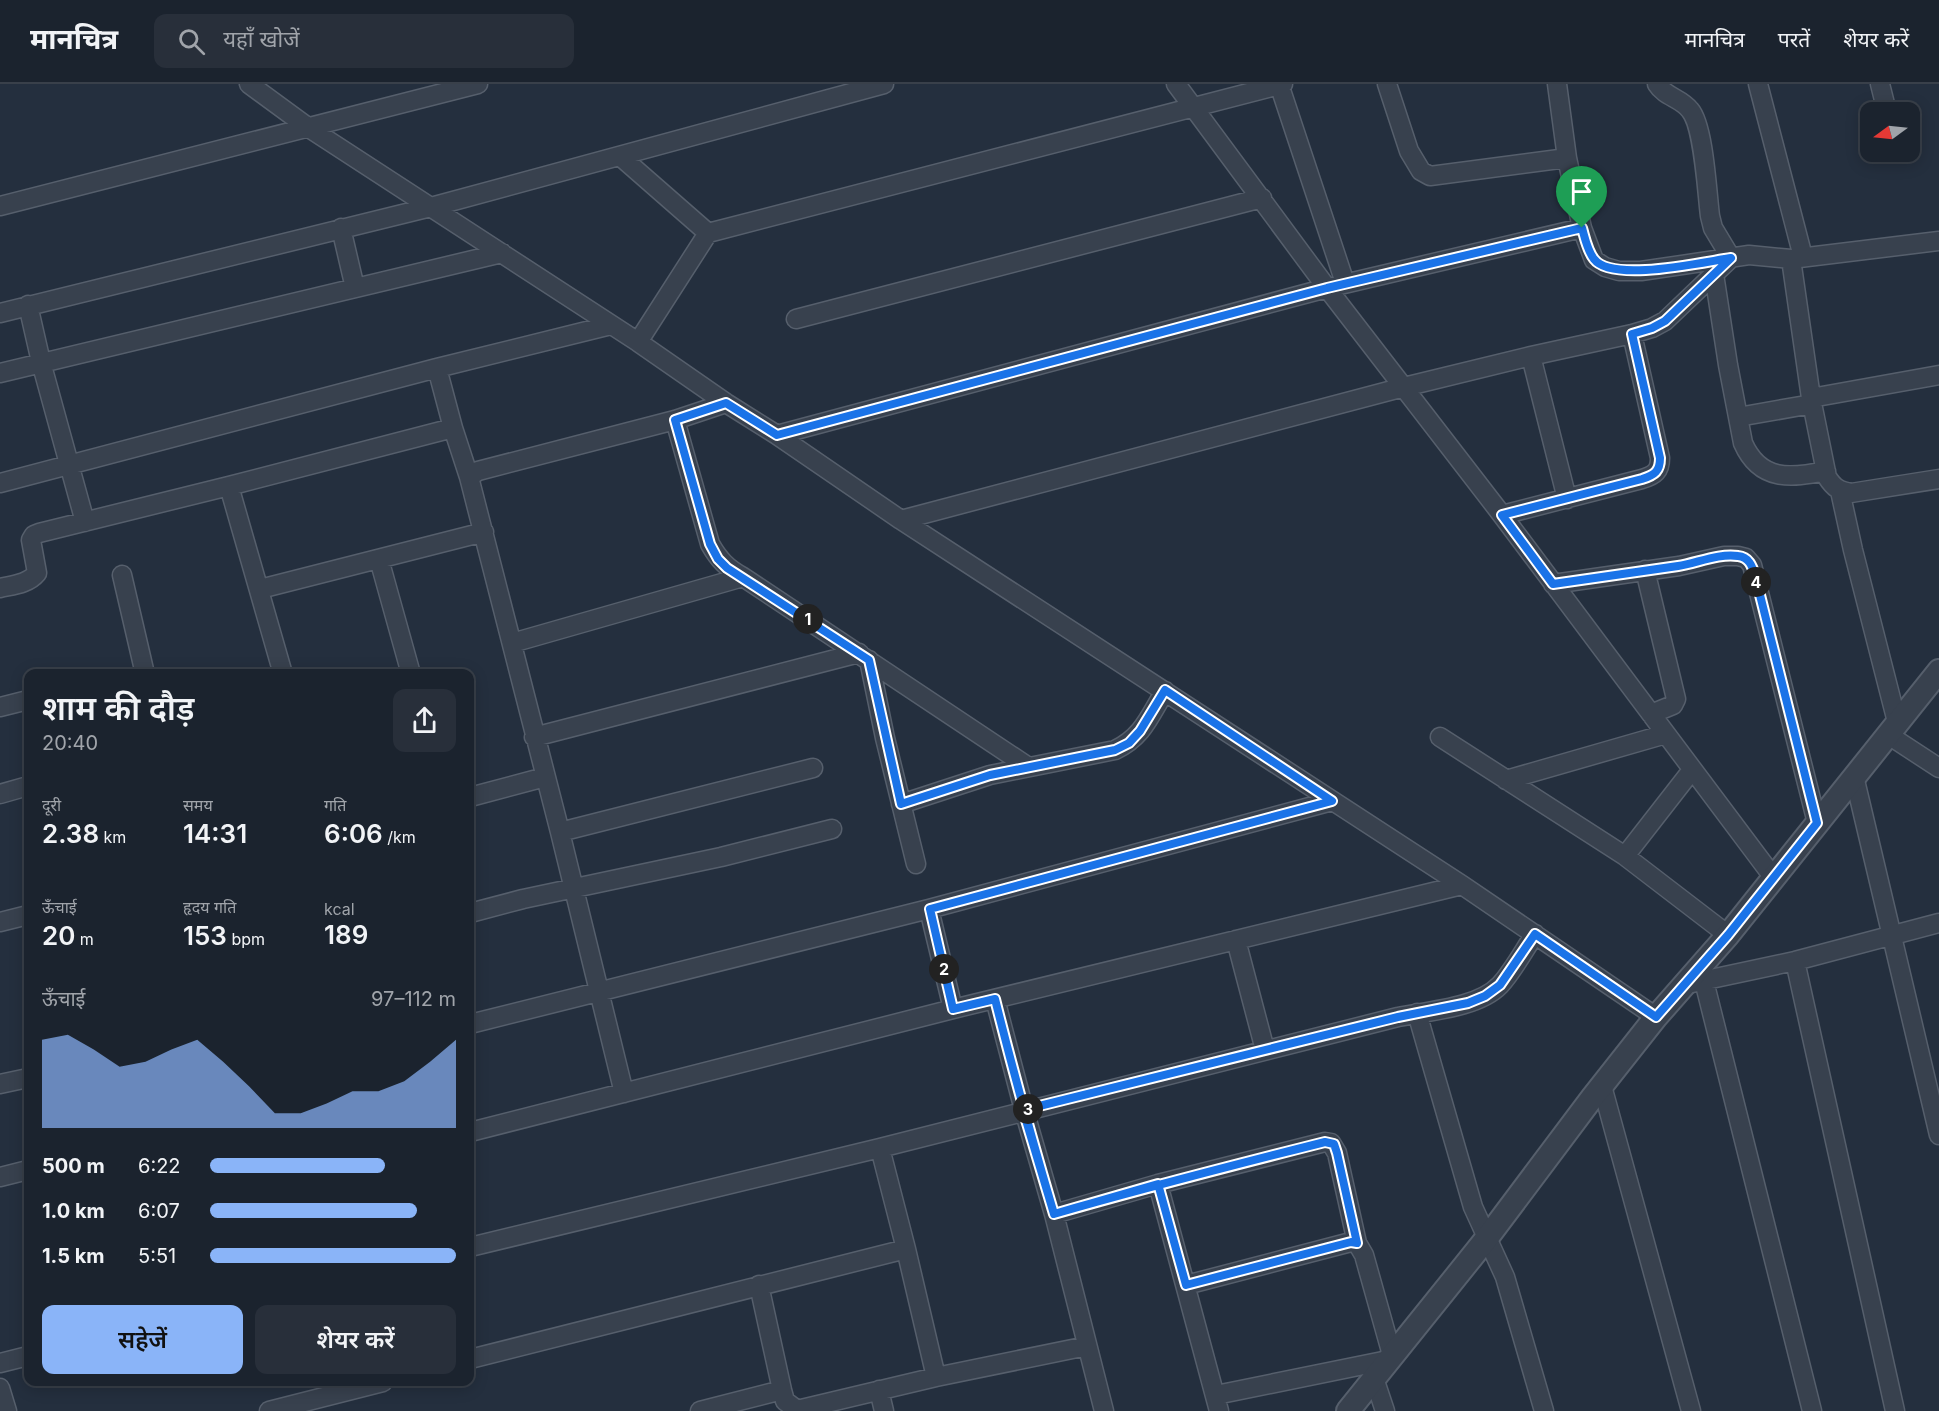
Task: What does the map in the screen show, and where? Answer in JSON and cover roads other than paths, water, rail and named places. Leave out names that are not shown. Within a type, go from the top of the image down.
[{"type":"street","points":[[249,84],[309,128],[638,342],[901,520],[1462,885],[1656,1017]]},
{"type":"street","points":[[0,313],[430,207],[884,84]]},
{"type":"street","points":[[1176,84],[1327,288],[1502,515],[1774,878]]},
{"type":"street","points":[[638,342],[708,233],[1280,84],[1345,283]]},
{"type":"street","points":[[1388,84],[1409,151],[1421,171],[1431,176],[1567,158]]},
{"type":"street","points":[[1557,84],[1567,158],[1582,228],[1594,260],[1605,267],[1619,271],[1641,271],[1731,258],[1766,255],[1797,258],[1939,241]]},
{"type":"street","points":[[1657,84],[1663,92],[1688,106],[1693,113],[1700,136],[1713,228],[1731,258]]},
{"type":"street","points":[[1758,84],[1797,258],[1812,401],[1827,477],[1840,491],[1851,494],[1939,479]]},
{"type":"street","points":[[1880,84],[1884,102]]},
{"type":"street","points":[[0,206],[470,85]]},
{"type":"street","points":[[620,156],[708,233]]},
{"type":"street","points":[[796,319],[1262,198]]},
{"type":"street","points":[[341,228],[355,288]]},
{"type":"street","points":[[777,435],[1345,283],[1582,228]]},
{"type":"street","points":[[0,374],[41,362],[501,252]]},
{"type":"street","points":[[901,520],[1404,387],[1652,328],[1665,321],[1731,258]]},
{"type":"street","points":[[1714,274],[1728,365],[1747,453],[1770,472],[1782,475],[1800,476],[1826,471]]},
{"type":"street","points":[[28,305],[41,362],[85,522]]},
{"type":"street","points":[[0,483],[610,325]]},
{"type":"street","points":[[1502,515],[1650,476],[1657,472],[1660,458],[1632,334]]},
{"type":"street","points":[[1531,356],[1567,499]]},
{"type":"street","points":[[437,368],[484,532],[624,1092]]},
{"type":"street","points":[[1738,417],[1939,375]]},
{"type":"street","points":[[469,477],[478,471],[675,420],[726,403]]},
{"type":"street","points":[[675,420],[710,544],[718,559],[727,568],[864,656],[1027,766]]},
{"type":"street","points":[[0,588],[24,583],[37,573],[32,540],[34,535],[453,428]]},
{"type":"street","points":[[229,486],[282,669]]},
{"type":"street","points":[[1840,491],[1892,728],[1939,768]]},
{"type":"street","points":[[260,589],[484,532]]},
{"type":"street","points":[[1553,584],[1731,556],[1746,558],[1752,565],[1817,823]]},
{"type":"street","points":[[379,559],[410,669]]},
{"type":"street","points":[[1645,570],[1676,699],[1672,705],[1651,714]]},
{"type":"street","points":[[122,575],[140,669]]},
{"type":"street","points":[[512,643],[743,577]]},
{"type":"street","points":[[534,737],[864,656]]},
{"type":"street","points":[[864,656],[915,864]]},
{"type":"street","points":[[1345,1410],[1374,1378],[1487,1238],[1656,1017],[1694,983],[1728,935],[1939,671]]},
{"type":"street","points":[[901,804],[990,775],[1115,750],[1129,743],[1140,731],[1165,690]]},
{"type":"street","points":[[0,707],[24,701]]},
{"type":"street","points":[[1506,780],[1666,734]]},
{"type":"street","points":[[1440,737],[1626,856],[1728,935]]},
{"type":"street","points":[[560,832],[813,768]]},
{"type":"street","points":[[1626,856],[1692,770]]},
{"type":"street","points":[[1854,776],[1939,1135]]},
{"type":"street","points":[[474,796],[545,777]]},
{"type":"street","points":[[0,794],[24,787]]},
{"type":"street","points":[[474,1023],[930,909],[1332,801]]},
{"type":"street","points":[[474,912],[523,899],[721,857],[832,829]]},
{"type":"street","points":[[474,1131],[953,1009],[1462,885]]},
{"type":"street","points":[[930,909],[953,1009]]},
{"type":"street","points":[[0,922],[24,916]]},
{"type":"street","points":[[1694,983],[1795,961],[1939,923]]},
{"type":"street","points":[[474,1245],[880,1148],[1264,1050],[1468,1003],[1485,996],[1500,985],[1535,934]]},
{"type":"street","points":[[1236,940],[1264,1050]]},
{"type":"street","points":[[1795,961],[1895,1411]]},
{"type":"street","points":[[1694,983],[1812,1411]]},
{"type":"street","points":[[995,999],[1023,1110],[1054,1214],[1104,1411]]},
{"type":"street","points":[[1417,1013],[1473,1207],[1505,1277],[1544,1411]]},
{"type":"street","points":[[0,1084],[24,1079]]},
{"type":"street","points":[[1602,1086],[1691,1411]]},
{"type":"street","points":[[1054,1214],[1158,1184],[1325,1142],[1331,1143],[1337,1153],[1357,1243],[1364,1255],[1390,1358]]},
{"type":"street","points":[[880,1148],[936,1377]]},
{"type":"street","points":[[0,1177],[24,1171]]},
{"type":"street","points":[[1158,1184],[1217,1403],[1390,1358]]},
{"type":"street","points":[[1186,1285],[1351,1242],[1357,1243]]},
{"type":"street","points":[[474,1358],[906,1249]]},
{"type":"street","points":[[759,1285],[785,1401],[796,1410],[836,1406],[879,1390],[1087,1346]]},
{"type":"street","points":[[0,1364],[24,1357]]},
{"type":"street","points":[[1374,1378],[1385,1411]]},
{"type":"street","points":[[269,1411],[367,1386]]},
{"type":"street","points":[[0,1388],[7,1411]]},
{"type":"street","points":[[700,1411],[782,1390]]},
{"type":"street","points":[[879,1390],[884,1411]]}]
